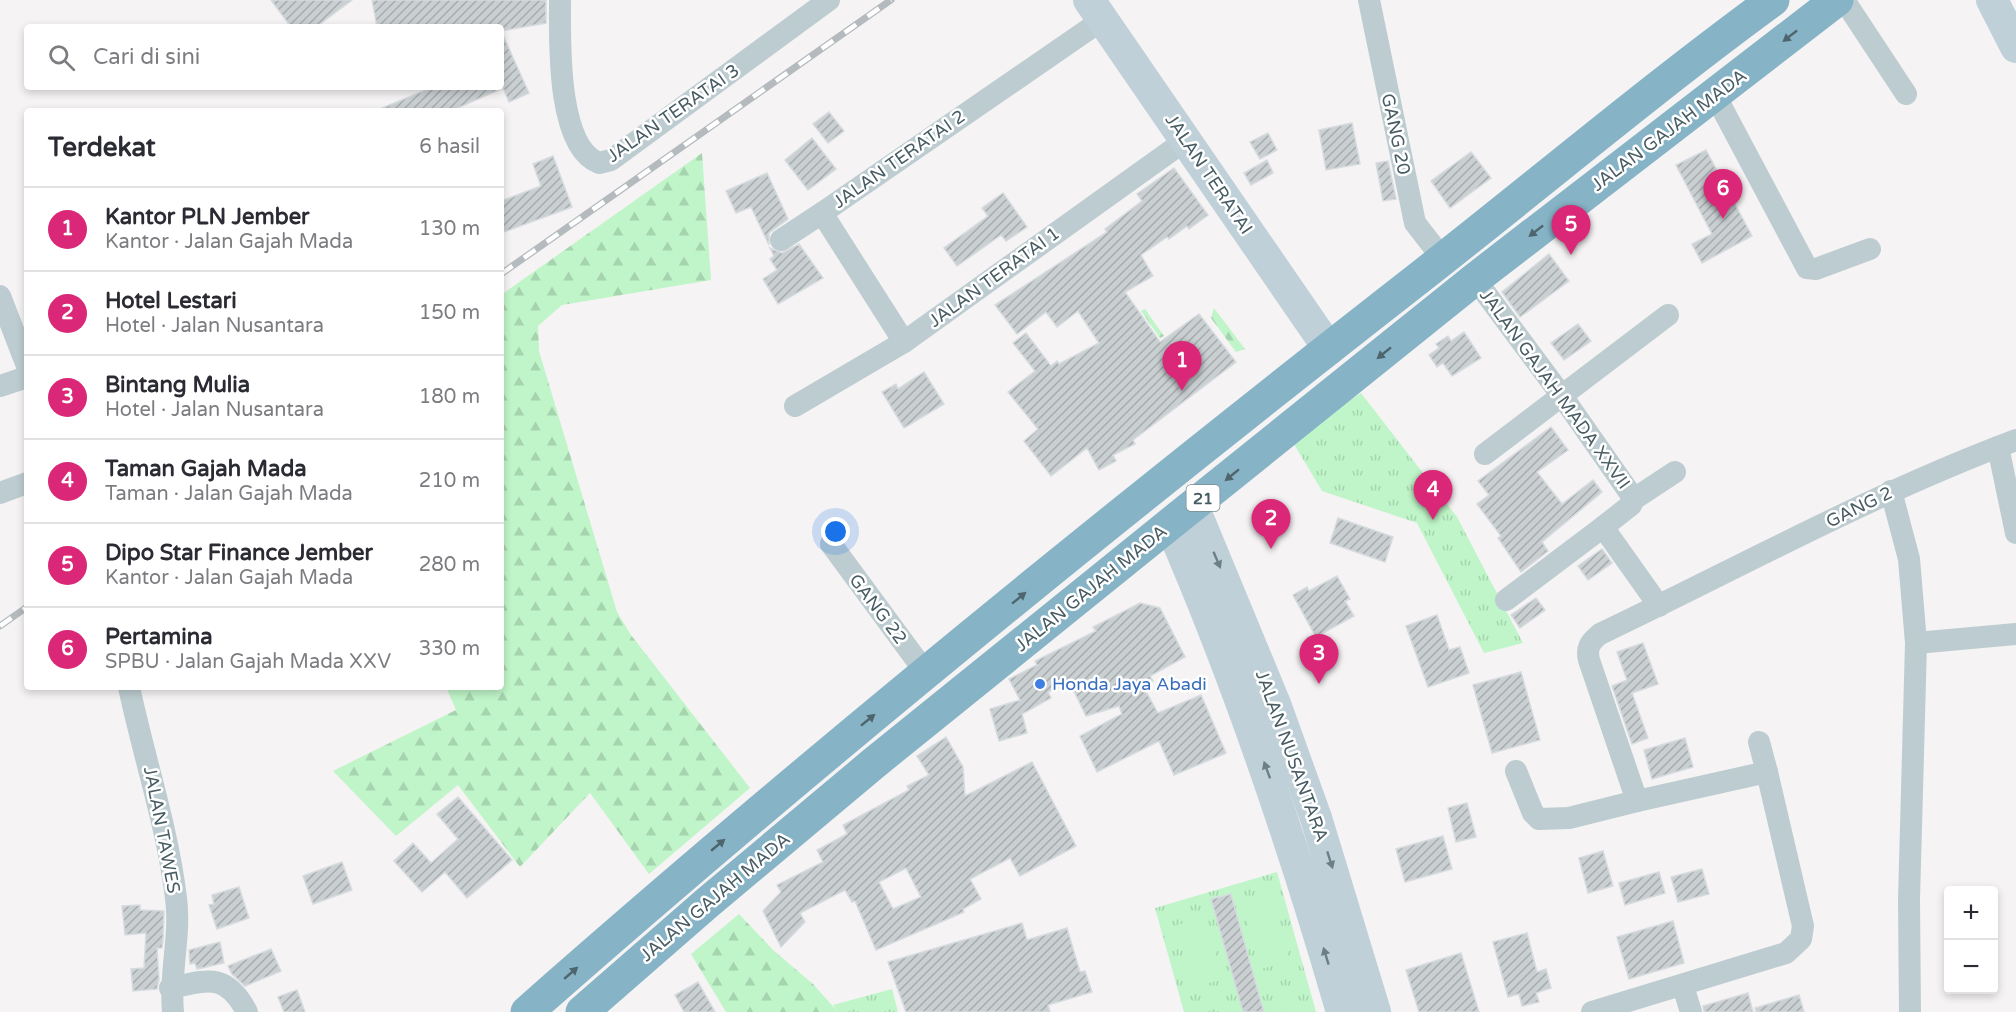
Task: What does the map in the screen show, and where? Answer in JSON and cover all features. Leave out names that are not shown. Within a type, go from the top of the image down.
[{"type":"highway","name":"JALAN GAJAH MADA","points":[[527,1012],[768,802],[1329,349],[1773,0]]},
{"type":"highway","name":"JALAN GAJAH MADA","points":[[582,1012],[707,903],[874,763],[1475,279],[1837,0]]},
{"type":"street","name":"JALAN TERATAI 3","points":[[560,0],[561,68],[567,114],[586,156],[599,163],[611,159],[829,0]]},
{"type":"street","name":"GANG 20","points":[[1369,0],[1415,223],[1443,259]]},
{"type":"street","points":[[1844,0],[1906,93]]},
{"type":"street","points":[[1992,0],[2016,47]]},
{"type":"street","name":"JALAN TERATAI","points":[[1096,10],[1329,349]]},
{"type":"street","name":"JALAN TERATAI 2","points":[[903,342],[822,213],[1096,10]]},
{"type":"street","points":[[1715,95],[1807,268],[1816,268],[1870,249]]},
{"type":"street","name":"JALAN TERATAI 1","points":[[795,406],[903,342],[1186,140]]},
{"type":"street","points":[[781,240],[822,213]]},
{"type":"street","name":"JALAN GAJAH MADA XXVII","points":[[1475,279],[1562,396],[1634,499]]},
{"type":"street","points":[[0,296],[24,358]]},
{"type":"street","points":[[1485,454],[1668,315]]},
{"type":"street","points":[[0,386],[24,378]]},
{"type":"street","points":[[2007,443],[2016,533]]},
{"type":"street","name":"GANG 2","points":[[1637,801],[1587,650],[1600,634],[1891,491],[2007,443]]},
{"type":"street","points":[[1506,600],[1631,505],[1634,499],[1675,472]]},
{"type":"street","points":[[0,493],[24,484]]},
{"type":"street","points":[[1891,491],[1909,559],[1916,643],[1909,900],[1910,1012]]},
{"type":"street","name":"JALAN NUSANTARA","points":[[1182,515],[1247,716],[1287,828],[1342,1012]]},
{"type":"street","name":"JALAN NUSANTARA","points":[[1182,515],[1275,704],[1316,818],[1375,1012]]},
{"type":"street","points":[[1603,527],[1659,606]]},
{"type":"street","name":"GANG 22","points":[[831,544],[926,674]]},
{"type":"street","points":[[1916,643],[2016,634]]},
{"type":"street","name":"JALAN TAWES","points":[[130,690],[165,827],[177,901],[170,988],[173,1012]]},
{"type":"street","points":[[1592,1012],[1786,953],[1801,939],[1803,926],[1759,742]]},
{"type":"street","points":[[1516,771],[1533,813],[1539,819],[1569,818],[1767,772]]},
{"type":"street","points":[[170,988],[209,980],[224,984],[239,995],[248,1012]]},
{"type":"street","points":[[1683,986],[1691,1012]]},
{"type":"green space","points":[[702,153],[711,280],[562,305],[538,326],[539,351],[617,612],[631,635],[750,788],[649,874],[590,793],[520,867],[458,785],[396,836],[333,771],[456,710],[447,690],[504,690],[504,293]]},
{"type":"green space","points":[[1214,308],[1245,349],[1236,352],[1211,318]]},
{"type":"green space","points":[[1145,309],[1164,336],[1160,338],[1141,311]]},
{"type":"green space","points":[[1361,393],[1457,517],[1523,643],[1484,653],[1417,523],[1322,491],[1291,439]]},
{"type":"green space","points":[[1277,872],[1316,1012],[1184,1012],[1155,908]]},
{"type":"green space","points":[[1272,898],[1290,961],[1261,969],[1243,906]]},
{"type":"green space","points":[[739,914],[773,950],[813,984],[838,1012],[726,1012],[691,954]]},
{"type":"green space","points":[[1205,917],[1223,979],[1195,987],[1177,925]]},
{"type":"green space","points":[[892,989],[898,1012],[838,1012],[833,1005]]},
{"type":"green space","points":[[1302,1003],[1304,1012],[1273,1012],[1273,1011]]},
{"type":"building","points":[[271,0],[352,0],[320,24],[289,24]]},
{"type":"building","points":[[372,0],[546,0],[546,23],[504,30],[504,24],[376,24]]},
{"type":"building","points":[[504,38],[529,93],[509,102],[504,90]]},
{"type":"building","points":[[426,90],[498,90],[458,108],[382,108]]},
{"type":"building","points":[[829,112],[844,131],[828,143],[813,124]]},
{"type":"building","points":[[1352,123],[1360,164],[1326,170],[1319,130]]},
{"type":"building","points":[[1268,133],[1277,150],[1260,159],[1250,142]]},
{"type":"building","points":[[812,138],[836,169],[808,190],[785,160]]},
{"type":"building","points":[[1706,150],[1752,236],[1702,263],[1692,244],[1712,234],[1676,165]]},
{"type":"building","points":[[1471,152],[1491,178],[1450,208],[1431,181]]},
{"type":"building","points":[[553,156],[572,207],[504,232],[504,200],[541,186],[533,164]]},
{"type":"building","points":[[1267,160],[1273,173],[1251,185],[1244,173]]},
{"type":"building","points":[[1388,161],[1396,199],[1383,201],[1376,163]]},
{"type":"building","points":[[1174,168],[1208,215],[1189,229],[1187,226],[1141,255],[1153,276],[1125,292],[1160,342],[1199,314],[1236,362],[1133,440],[1135,444],[1113,455],[1116,461],[1099,470],[1087,448],[1051,476],[1024,441],[1038,429],[1008,392],[1035,371],[1013,343],[1026,333],[1051,366],[1057,361],[1059,364],[1099,343],[1078,311],[1057,327],[1046,312],[1017,334],[995,305],[1107,232],[1105,229],[1142,201],[1137,194]]},
{"type":"building","points":[[767,173],[788,219],[769,233],[769,245],[751,207],[736,213],[726,191]]},
{"type":"building","points":[[1003,193],[1027,227],[1006,241],[1001,235],[957,266],[944,248],[988,216],[982,208]]},
{"type":"building","points":[[799,244],[823,278],[778,304],[763,279],[777,270],[770,259],[774,256],[770,248],[782,253]]},
{"type":"building","points":[[1549,254],[1569,281],[1520,317],[1502,292]]},
{"type":"building","points":[[1578,324],[1591,341],[1564,360],[1551,343]]},
{"type":"building","points":[[1464,332],[1481,358],[1452,376],[1443,363],[1437,367],[1429,355],[1439,348],[1436,344],[1448,336],[1451,341]]},
{"type":"building","points":[[924,372],[944,404],[904,428],[882,392],[896,384],[898,389]]},
{"type":"building","points":[[1551,427],[1568,450],[1537,472],[1562,504],[1593,480],[1602,492],[1542,542],[1548,551],[1521,572],[1498,538],[1501,536],[1477,504],[1489,495],[1478,481]]},
{"type":"building","points":[[1338,518],[1393,537],[1385,562],[1330,543]]},
{"type":"building","points":[[1602,549],[1612,563],[1588,580],[1578,566]]},
{"type":"building","points":[[1337,576],[1350,599],[1345,601],[1354,616],[1316,637],[1293,595],[1307,587],[1309,591]]},
{"type":"building","points":[[1536,598],[1545,610],[1520,628],[1511,615]]},
{"type":"building","points":[[1140,603],[1160,608],[1185,657],[1150,676],[1153,681],[1143,686],[1158,713],[1201,695],[1226,753],[1174,775],[1159,741],[1097,772],[1080,736],[1122,714],[1119,706],[1086,716],[1069,681],[1048,692],[1051,698],[1022,714],[1027,733],[999,741],[990,709],[1020,700],[1009,679],[1037,665],[1035,661],[1096,631],[1093,627]]},
{"type":"building","points":[[1437,615],[1449,650],[1460,647],[1469,673],[1428,687],[1406,626]]},
{"type":"building","points":[[1643,643],[1658,684],[1632,693],[1648,738],[1632,744],[1612,686],[1627,680],[1617,652]]},
{"type":"building","points":[[1521,672],[1540,740],[1492,753],[1473,685]]},
{"type":"building","points":[[946,737],[963,767],[965,796],[1032,762],[1076,846],[1020,876],[1010,858],[970,879],[981,899],[963,909],[964,912],[876,950],[855,901],[852,902],[845,890],[800,913],[805,922],[781,947],[763,911],[781,892],[777,885],[823,862],[817,850],[847,834],[843,825],[909,790],[907,786],[929,775],[917,756]],"holes":[[[906,868],[921,897],[893,909],[879,882]]]},
{"type":"building","points":[[1685,738],[1693,767],[1652,779],[1644,750]]},
{"type":"building","points":[[458,797],[512,860],[467,898],[445,872],[422,892],[394,861],[413,843],[431,863],[458,839],[437,814]]},
{"type":"building","points":[[1467,803],[1476,837],[1456,842],[1448,808]]},
{"type":"building","points":[[1443,836],[1452,869],[1405,882],[1396,849]]},
{"type":"building","points":[[1603,851],[1613,886],[1588,893],[1579,858]]},
{"type":"building","points":[[342,862],[352,890],[313,904],[303,876]]},
{"type":"building","points":[[1702,869],[1709,894],[1678,902],[1671,877]]},
{"type":"building","points":[[1659,872],[1665,893],[1625,905],[1619,883]]},
{"type":"building","points":[[239,887],[249,918],[217,929],[209,905],[214,904],[212,895]]},
{"type":"building","points":[[1231,894],[1264,1012],[1243,1012],[1211,899]]},
{"type":"building","points":[[140,905],[140,910],[164,911],[163,940],[162,948],[157,948],[159,979],[157,989],[133,991],[131,969],[144,968],[146,933],[125,935],[122,906]]},
{"type":"building","points":[[1673,921],[1684,963],[1629,979],[1617,937]]},
{"type":"building","points":[[1022,923],[1027,940],[1067,928],[1080,972],[1085,971],[1092,992],[1048,1005],[1050,1012],[906,1012],[888,962]]},
{"type":"building","points":[[1527,933],[1537,972],[1546,969],[1551,988],[1536,993],[1539,1002],[1522,1006],[1519,994],[1508,997],[1493,942]]},
{"type":"building","points":[[220,942],[224,963],[197,969],[195,963],[190,964],[189,950]]},
{"type":"building","points":[[271,949],[281,971],[245,986],[232,974],[228,966]]},
{"type":"building","points":[[1461,953],[1479,1012],[1419,1012],[1406,970]]},
{"type":"building","points":[[698,982],[715,1012],[684,1012],[675,995]]},
{"type":"building","points":[[297,990],[305,1012],[284,1012],[278,997]]},
{"type":"building","points":[[1748,993],[1753,1012],[1704,1012],[1703,1006]]},
{"type":"building","points":[[1799,995],[1804,1012],[1756,1012],[1755,1008]]},
{"type":"railway","points":[[504,272],[891,0]]},
{"type":"railway","points":[[0,626],[24,609]]},
{"type":"place","name":"Pertamina","points":[[1723,219]]},
{"type":"place","name":"Dipo Star Finance Jember","points":[[1571,255]]},
{"type":"place","name":"Kantor PLN Jember","points":[[1182,391]]},
{"type":"place","name":"Taman Gajah Mada","points":[[1433,520]]},
{"type":"place","name":"Hotel Lestari","points":[[1271,549]]},
{"type":"place","name":"Honda Jaya Abadi","points":[[1040,684]]},
{"type":"place","name":"Bintang Mulia","points":[[1319,684]]}]
